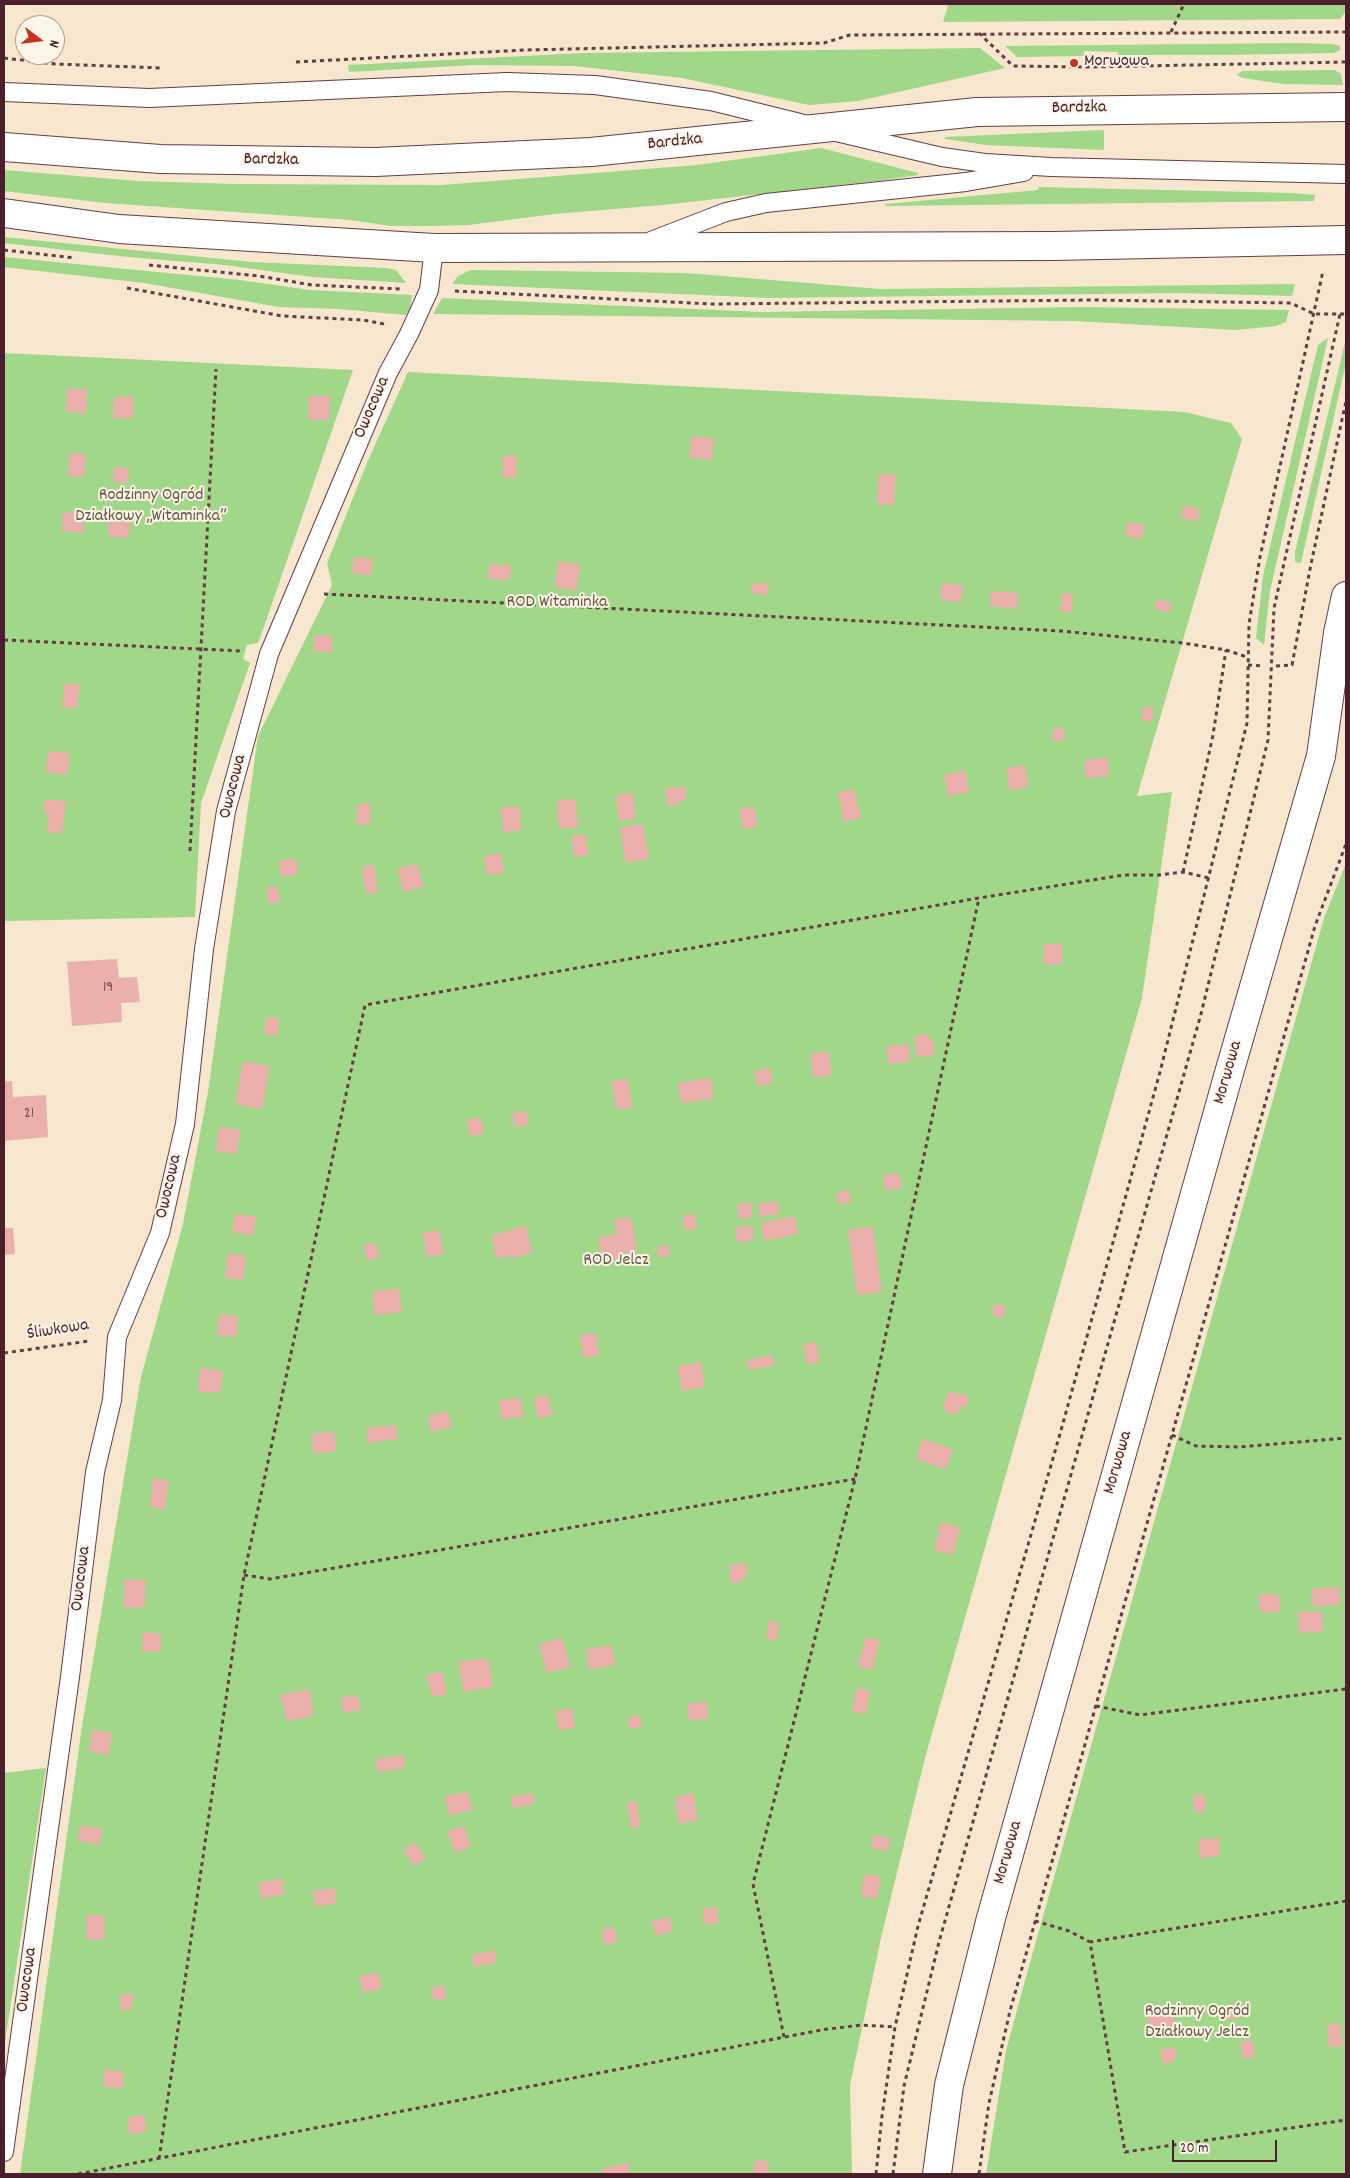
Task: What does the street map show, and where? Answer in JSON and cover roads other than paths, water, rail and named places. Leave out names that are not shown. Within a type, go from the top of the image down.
[{"type":"main road","name":"Bardzka","points":[[4,146],[160,159],[375,162],[591,152],[978,112],[1346,107]]},
{"type":"main road","points":[[4,213],[118,229],[434,248],[1053,246],[1346,240]]},
{"type":"main road","name":"Morwowa","points":[[937,2174],[949,2085],[991,1918],[1229,1072],[1321,756],[1338,633],[1346,596]]},
{"type":"main road","name":"Morwowa","points":[[1321,756],[1346,702]]},
{"type":"lane","points":[[4,92],[149,98],[220,96],[268,91],[507,82],[595,85],[711,101],[942,157],[1051,167],[1346,174]]},
{"type":"lane","points":[[638,246],[726,212],[766,203],[966,182],[1051,167]]},
{"type":"lane","name":"Owocowa","points":[[4,2152],[70,1677],[96,1472],[112,1400],[117,1336],[160,1233],[185,1124],[204,949],[226,812],[269,654],[388,373],[410,334],[429,290],[434,248]]},
{"type":"place","name":"Morwowa","points":[[1074,63]]},
{"type":"park label","name":"Rodzinny Ogród Działkowy „Witaminka”","points":[[151,507]]},
{"type":"park label","name":"ROD Witaminka","points":[[557,604]]},
{"type":"park label","name":"ROD Jelcz","points":[[616,1262]]},
{"type":"park label","name":"Rodzinny Ogród Działkowy Jelcz","points":[[1197,2024]]}]
